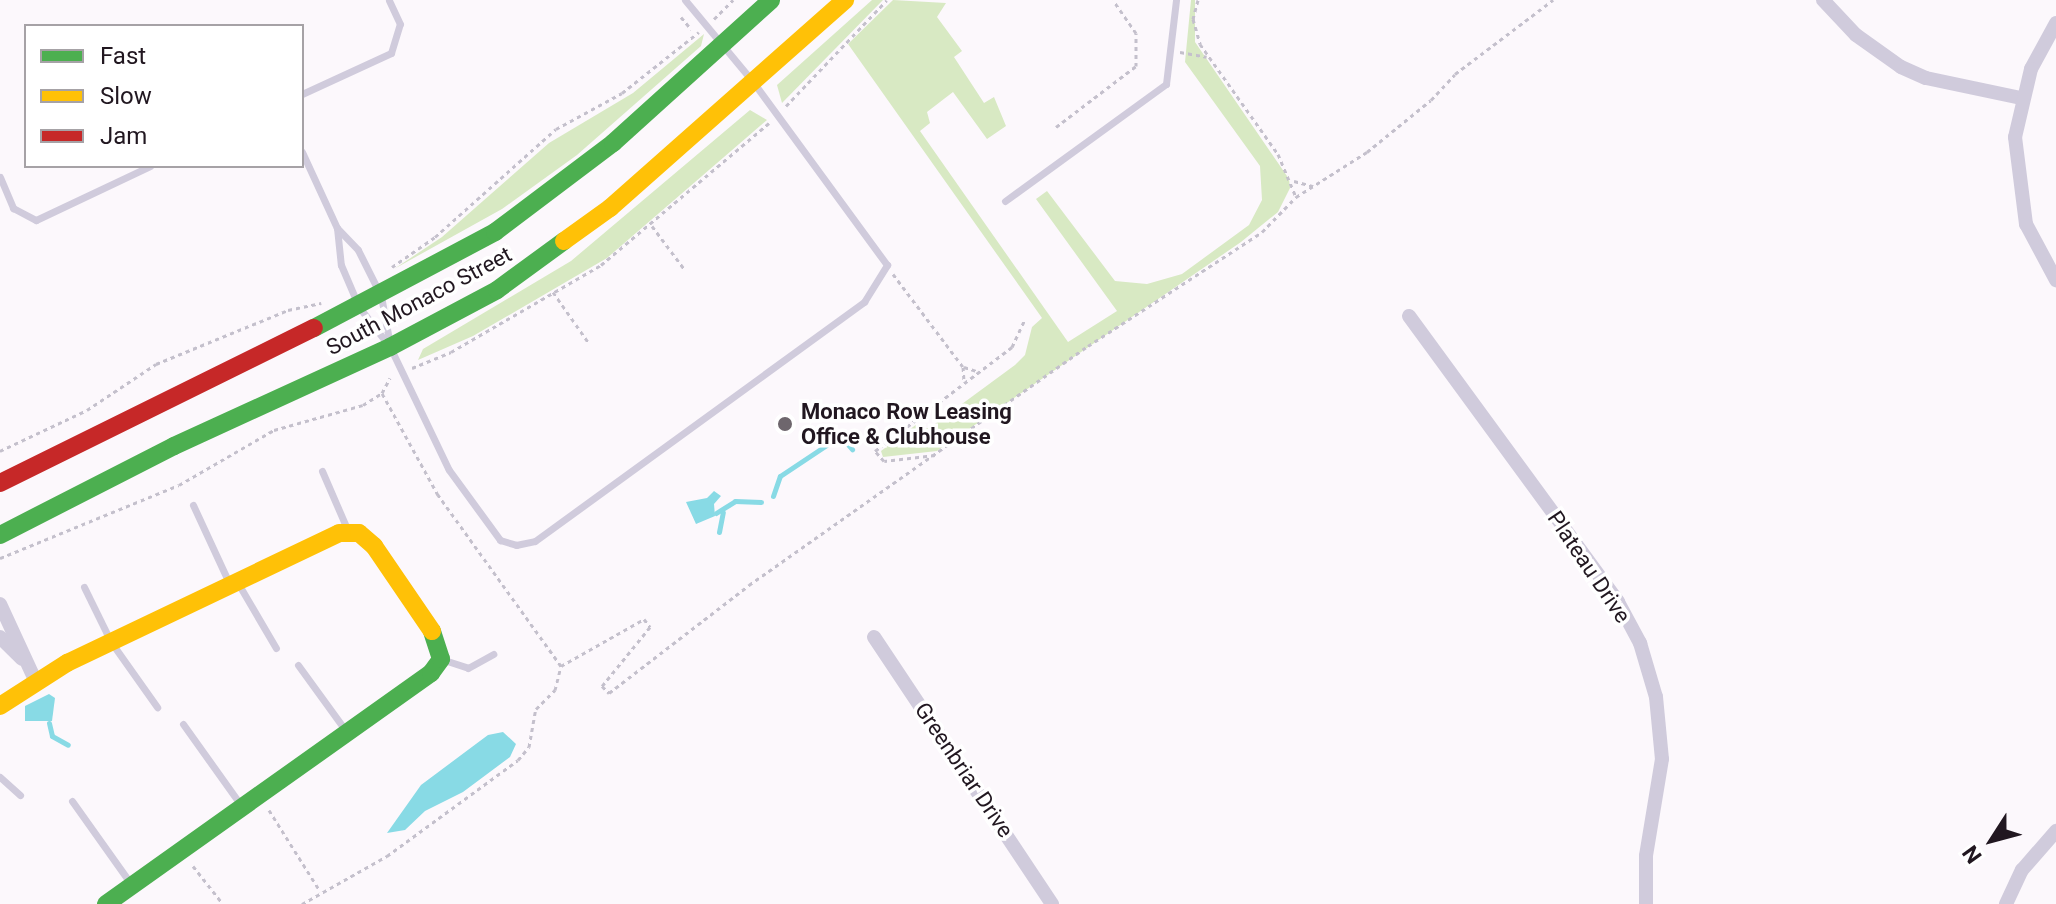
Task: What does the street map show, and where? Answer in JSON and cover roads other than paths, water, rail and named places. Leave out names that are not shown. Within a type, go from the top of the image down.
[{"type":"main road","name":"South Monaco Street","points":[[0,483],[381,296],[495,232],[548,195],[723,46],[771,0]]},
{"type":"main road","name":"South Monaco Street","points":[[0,535],[174,446],[390,347],[477,301],[556,251],[754,83],[845,0]]},
{"type":"main road","points":[[0,706],[36,682],[111,642],[348,531],[359,533],[374,546],[439,641],[441,659],[431,673],[106,904]]},
{"type":"street","points":[[1823,0],[1856,35],[1901,67],[1926,78],[2021,98]]},
{"type":"street","points":[[2056,23],[2021,98],[2015,137],[2020,198],[2032,238],[2056,280]]},
{"type":"street","name":"Plateau Drive","points":[[1409,316],[1618,602],[1644,654],[1656,697],[1662,759],[1646,856],[1646,904]]},
{"type":"street","points":[[0,604],[22,659],[36,682]]},
{"type":"street","points":[[0,637],[22,659]]},
{"type":"street","name":"Greenbriar Drive","points":[[874,637],[1052,904]]},
{"type":"street","points":[[2006,904],[2022,870],[2056,831]]},
{"type":"lane","points":[[304,93],[391,53],[400,24],[389,0]]},
{"type":"lane","points":[[304,156],[337,228],[341,265],[359,307],[390,347],[449,470],[500,540],[523,545],[544,536],[859,307],[876,290],[887,265],[754,83],[685,0]]},
{"type":"lane","points":[[1005,201],[1166,84],[1176,0]]},
{"type":"lane","points":[[0,177],[13,208],[36,220],[146,168]]},
{"type":"lane","points":[[337,228],[358,250],[381,296],[390,347]]},
{"type":"lane","points":[[322,471],[348,531]]},
{"type":"lane","points":[[193,505],[234,583],[276,648]]},
{"type":"lane","points":[[84,587],[111,642],[157,707]]},
{"type":"lane","points":[[441,659],[468,668],[493,654]]},
{"type":"lane","points":[[298,665],[347,733]]},
{"type":"lane","points":[[183,724],[242,806]]},
{"type":"lane","points":[[0,777],[20,795]]},
{"type":"lane","points":[[72,801],[132,885]]},
{"type":"water","points":[[714,491],[721,496],[714,504],[715,516],[696,524],[686,502],[707,498]]},
{"type":"water","points":[[49,694],[55,698],[52,721],[25,721],[25,706]]},
{"type":"water","points":[[503,732],[516,744],[510,757],[463,792],[425,811],[405,830],[387,833],[421,785],[488,735]]},
{"type":"waterway","points":[[773,496],[780,476],[837,438]]},
{"type":"waterway","points":[[845,441],[852,449]]},
{"type":"waterway","points":[[716,513],[735,501],[761,502]]},
{"type":"waterway","points":[[719,532],[723,512]]},
{"type":"waterway","points":[[49,723],[52,736],[68,745]]},
{"type":"place","name":"Monaco Row Leasing Office & Clubhouse","points":[[785,424]]}]
